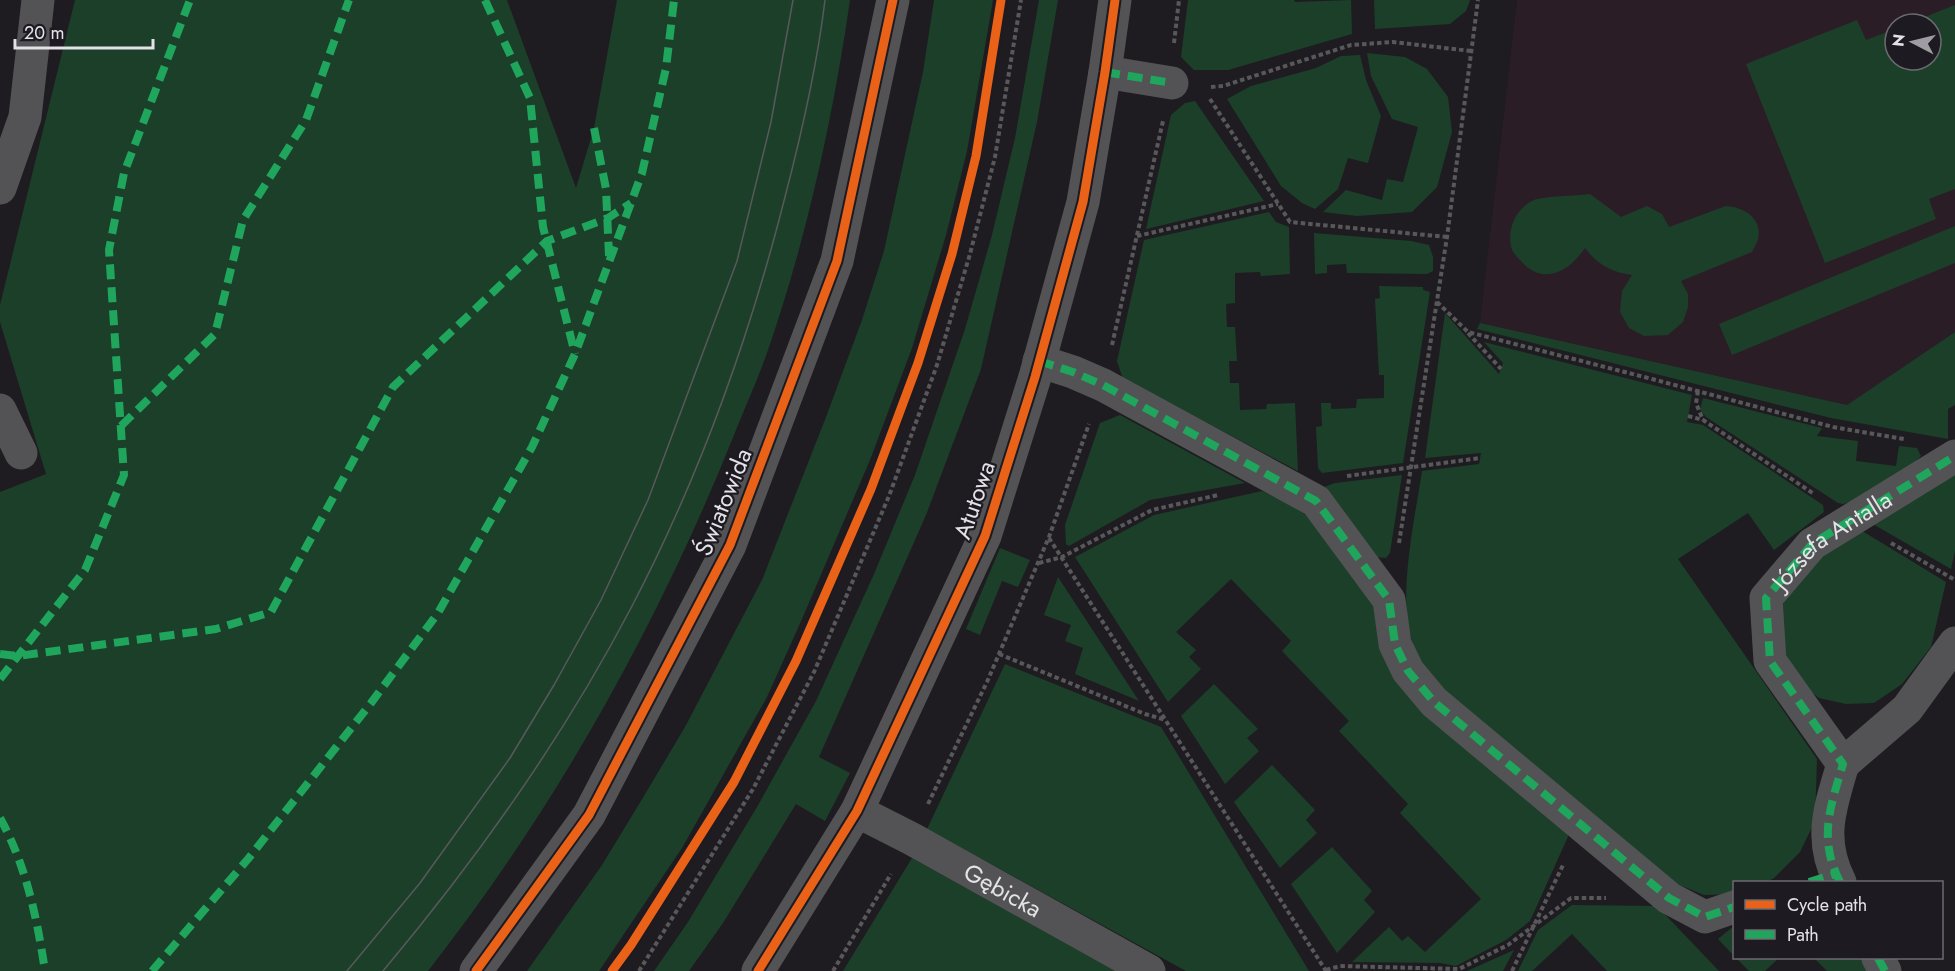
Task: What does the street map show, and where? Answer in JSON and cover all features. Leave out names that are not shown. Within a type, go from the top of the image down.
[{"type":"street","points":[[0,188],[25,117],[38,0]]},
{"type":"street","name":"Światowida","points":[[476,971],[589,815],[730,545],[837,261],[893,0]]},
{"type":"street","name":"Atutowa","points":[[758,971],[857,811],[985,536],[1040,361],[1083,202],[1115,0]]},
{"type":"street","points":[[1105,72],[1188,86]]},
{"type":"street","points":[[1040,361],[1103,385],[1316,501],[1389,600],[1395,644],[1408,671],[1434,702],[1669,898],[1706,917],[1733,908]]},
{"type":"street","points":[[0,410],[21,453]]},
{"type":"street","name":"Józsefa Antalla","points":[[1843,764],[1770,662],[1766,598],[1812,543],[1955,456]]},
{"type":"street","points":[[1828,880],[1826,842],[1831,807],[1843,764],[1907,709],[1955,643]]},
{"type":"street","name":"Gębicka","points":[[857,811],[912,839],[1149,971]]},
{"type":"path","points":[[639,971],[758,780],[814,672],[889,496],[937,365],[970,254],[995,157],[1021,0]]},
{"type":"path","points":[[1389,600],[1447,237],[1478,0]]},
{"type":"path","points":[[1188,86],[1223,86],[1351,45],[1393,42],[1471,51]]},
{"type":"path","points":[[1188,86],[1290,222],[1447,237]]},
{"type":"path","points":[[1137,236],[1278,204]]},
{"type":"path","points":[[1437,302],[1501,369]]},
{"type":"path","points":[[1468,332],[1833,427],[1911,440]]},
{"type":"path","points":[[1698,391],[1696,403],[1703,420]]},
{"type":"path","points":[[1343,476],[1480,458]]},
{"type":"path","points":[[1038,563],[1062,557],[1152,510],[1220,495]]},
{"type":"path","points":[[1049,537],[1326,970],[1340,966],[1459,969],[1508,945],[1571,898],[1669,898]]},
{"type":"path","points":[[999,654],[1145,714],[1166,720]]},
{"type":"path","points":[[1512,971],[1535,927],[1582,824]]},
{"type":"shaded area","points":[[1517,0],[1955,0],[1955,332],[1847,405],[1480,323]]},
{"type":"green space","points":[[75,0],[507,0],[576,188],[594,128],[617,0],[850,0],[827,133],[795,264],[764,361],[704,507],[672,577],[600,714],[519,846],[428,971],[0,971],[0,492],[46,474],[0,322],[0,305]]},
{"type":"green space","points":[[934,0],[993,0],[967,151],[946,235],[912,348],[870,460],[767,697],[682,848],[599,971],[527,971],[602,865],[644,796],[685,727],[762,580],[862,320],[884,251],[923,72]]},
{"type":"green space","points":[[1039,0],[1058,0],[1037,122],[981,369],[926,515],[819,757],[850,773],[825,821],[796,804],[723,923],[689,971],[654,971],[688,922],[757,807],[816,701],[874,574],[915,475],[965,329],[992,235],[1015,138]]},
{"type":"green space","points":[[1188,0],[1294,0],[1295,2],[1351,0],[1352,34],[1228,70],[1194,70],[1181,57]]},
{"type":"green space","points":[[1374,0],[1470,0],[1466,11],[1450,24],[1375,29]]},
{"type":"green space","points":[[1955,5],[1955,189],[1929,199],[1936,219],[1825,263],[1746,64],[1857,20],[1866,40],[1883,34],[1883,72],[1943,72],[1943,12],[1937,12]]},
{"type":"green space","points":[[1367,53],[1405,57],[1427,69],[1448,97],[1452,132],[1437,187],[1412,212],[1357,216],[1323,212],[1346,190],[1382,200],[1387,179],[1403,182],[1418,127],[1392,119],[1371,76]]},
{"type":"green space","points":[[1360,55],[1366,80],[1381,116],[1368,163],[1348,158],[1338,189],[1315,209],[1302,203],[1281,186],[1227,99],[1251,86],[1316,68],[1341,56]]},
{"type":"green space","points":[[1195,101],[1264,201],[1146,229],[1171,115],[1185,103]]},
{"type":"green space","points":[[1590,194],[1621,217],[1647,206],[1662,214],[1669,227],[1726,206],[1732,207],[1745,211],[1755,220],[1759,232],[1758,239],[1752,252],[1681,281],[1688,294],[1688,307],[1683,322],[1668,335],[1644,336],[1629,328],[1620,312],[1622,291],[1632,275],[1606,267],[1585,248],[1564,269],[1555,273],[1538,273],[1529,269],[1512,250],[1511,228],[1517,214],[1527,204],[1545,198]]},
{"type":"green space","points":[[1269,212],[1276,222],[1289,227],[1290,274],[1261,276],[1260,272],[1235,273],[1235,303],[1226,304],[1227,327],[1235,327],[1237,361],[1229,361],[1230,383],[1239,383],[1240,410],[1266,409],[1267,404],[1295,403],[1298,471],[1123,379],[1117,361],[1144,240]]},
{"type":"green space","points":[[1955,226],[1955,263],[1732,355],[1719,324]]},
{"type":"green space","points":[[1314,233],[1411,241],[1429,245],[1433,257],[1433,271],[1427,274],[1347,273],[1346,264],[1327,265],[1327,273],[1315,274]]},
{"type":"green space","points":[[1379,286],[1423,287],[1423,290],[1430,292],[1403,463],[1322,473],[1318,468],[1316,427],[1322,426],[1321,403],[1331,403],[1331,409],[1356,408],[1357,399],[1384,398],[1384,375],[1379,375],[1375,299],[1380,298]]},
{"type":"green space","points":[[1445,313],[1499,374],[1503,363],[1484,342],[1692,395],[1687,422],[1703,425],[1823,505],[1824,512],[1774,550],[1748,513],[1678,559],[1817,759],[1815,821],[1800,852],[1774,878],[1768,881],[1733,881],[1733,894],[1704,895],[1667,880],[1442,692],[1421,661],[1412,641],[1406,602],[1409,557],[1422,471],[1479,464],[1481,453],[1425,458]]},
{"type":"green space","points":[[1480,323],[1847,405],[1955,332],[1955,405],[1948,409],[1948,439],[1831,418],[1477,329]]},
{"type":"green space","points":[[1703,398],[1822,428],[1817,436],[1858,441],[1856,461],[1896,466],[1899,446],[1917,448],[1921,456],[1850,502],[1838,503],[1706,417],[1700,410]]},
{"type":"green space","points":[[1120,415],[1245,483],[1150,500],[1069,546],[1066,544],[1065,525],[1100,423]]},
{"type":"green space","points":[[1955,463],[1955,551],[1951,569],[1864,519]]},
{"type":"green space","points":[[1402,475],[1390,553],[1386,558],[1375,557],[1324,487],[1335,483]]},
{"type":"green space","points":[[1262,491],[1291,504],[1313,520],[1373,601],[1381,653],[1413,699],[1571,830],[1530,921],[1506,940],[1456,966],[1440,963],[1352,962],[1389,927],[1402,941],[1408,936],[1425,952],[1481,899],[1400,813],[1408,804],[1339,731],[1349,721],[1282,651],[1291,641],[1231,579],[1176,632],[1196,650],[1189,657],[1201,669],[1168,702],[1075,557],[1154,515]]},
{"type":"green space","points":[[1854,526],[1946,582],[1931,647],[1902,684],[1874,703],[1846,704],[1819,698],[1791,677],[1777,620],[1789,589]]},
{"type":"green space","points":[[1000,548],[1030,560],[1018,587],[1002,581],[980,635],[966,629]]},
{"type":"green space","points":[[1058,577],[1139,701],[1075,674],[1083,648],[1065,641],[1071,625],[1044,615]]},
{"type":"green space","points":[[1005,664],[1161,727],[1309,971],[1186,971],[927,829]]},
{"type":"green space","points":[[1214,684],[1258,729],[1247,738],[1259,751],[1225,784],[1181,716]]},
{"type":"green space","points":[[1272,765],[1315,810],[1306,820],[1317,833],[1280,868],[1234,802]]},
{"type":"green space","points":[[1332,847],[1372,891],[1364,900],[1375,912],[1337,953],[1291,884]]},
{"type":"green space","points":[[912,858],[1116,971],[843,971]]},
{"type":"green space","points":[[1572,905],[1657,906],[1719,971],[1607,971],[1572,934],[1532,971],[1518,971],[1538,930]]},
{"type":"green space","points":[[1733,927],[1733,955],[1718,939]]},
{"type":"green space","points":[[1514,950],[1503,971],[1467,971]]},
{"type":"green space","points":[[1737,959],[1778,959],[1765,971],[1749,971]]},
{"type":"green space","points":[[1815,959],[1869,959],[1872,971],[1827,971]]},
{"type":"tram line","points":[[347,971],[420,883],[510,758],[601,600],[648,500],[737,261],[771,122],[793,0]]},
{"type":"tram line","points":[[383,971],[485,841],[577,704],[631,608],[679,509],[720,407],[771,250],[808,99],[825,0]]},
{"type":"marked path","points":[[0,679],[85,570],[124,475],[109,250],[124,173],[190,0]]},
{"type":"marked path","points":[[121,426],[215,334],[243,220],[306,120],[349,0]]},
{"type":"marked path","points":[[485,0],[530,98],[543,227],[575,354]]},
{"type":"marked path","points":[[152,971],[248,859],[371,703],[438,613],[532,447],[575,354],[642,173],[666,68],[674,0]]},
{"type":"marked path","points":[[1105,72],[1172,83]]},
{"type":"marked path","points":[[594,128],[606,189],[609,256]]},
{"type":"marked path","points":[[0,654],[18,656],[216,629],[271,612],[393,387],[547,241],[608,218],[631,203]]},
{"type":"marked path","points":[[1039,361],[1103,385],[1316,501],[1389,600],[1395,644],[1408,671],[1434,702],[1669,898],[1705,917],[1733,907]]},
{"type":"marked path","points":[[1840,881],[1829,852],[1828,823],[1843,764],[1770,661],[1766,598],[1812,544],[1955,456]]},
{"type":"marked path","points":[[0,818],[24,873],[45,971]]},
{"type":"marked path","points":[[1812,881],[1835,874]]},
{"type":"marked path","points":[[1879,959],[1885,971]]},
{"type":"cycle path","points":[[476,971],[589,815],[730,545],[837,261],[893,0]]},
{"type":"cycle path","points":[[612,971],[631,945],[734,782],[796,661],[871,489],[918,363],[952,254],[976,156],[1001,0]]},
{"type":"cycle path","points":[[758,971],[857,811],[985,536],[1035,377],[1083,202],[1115,0]]}]
